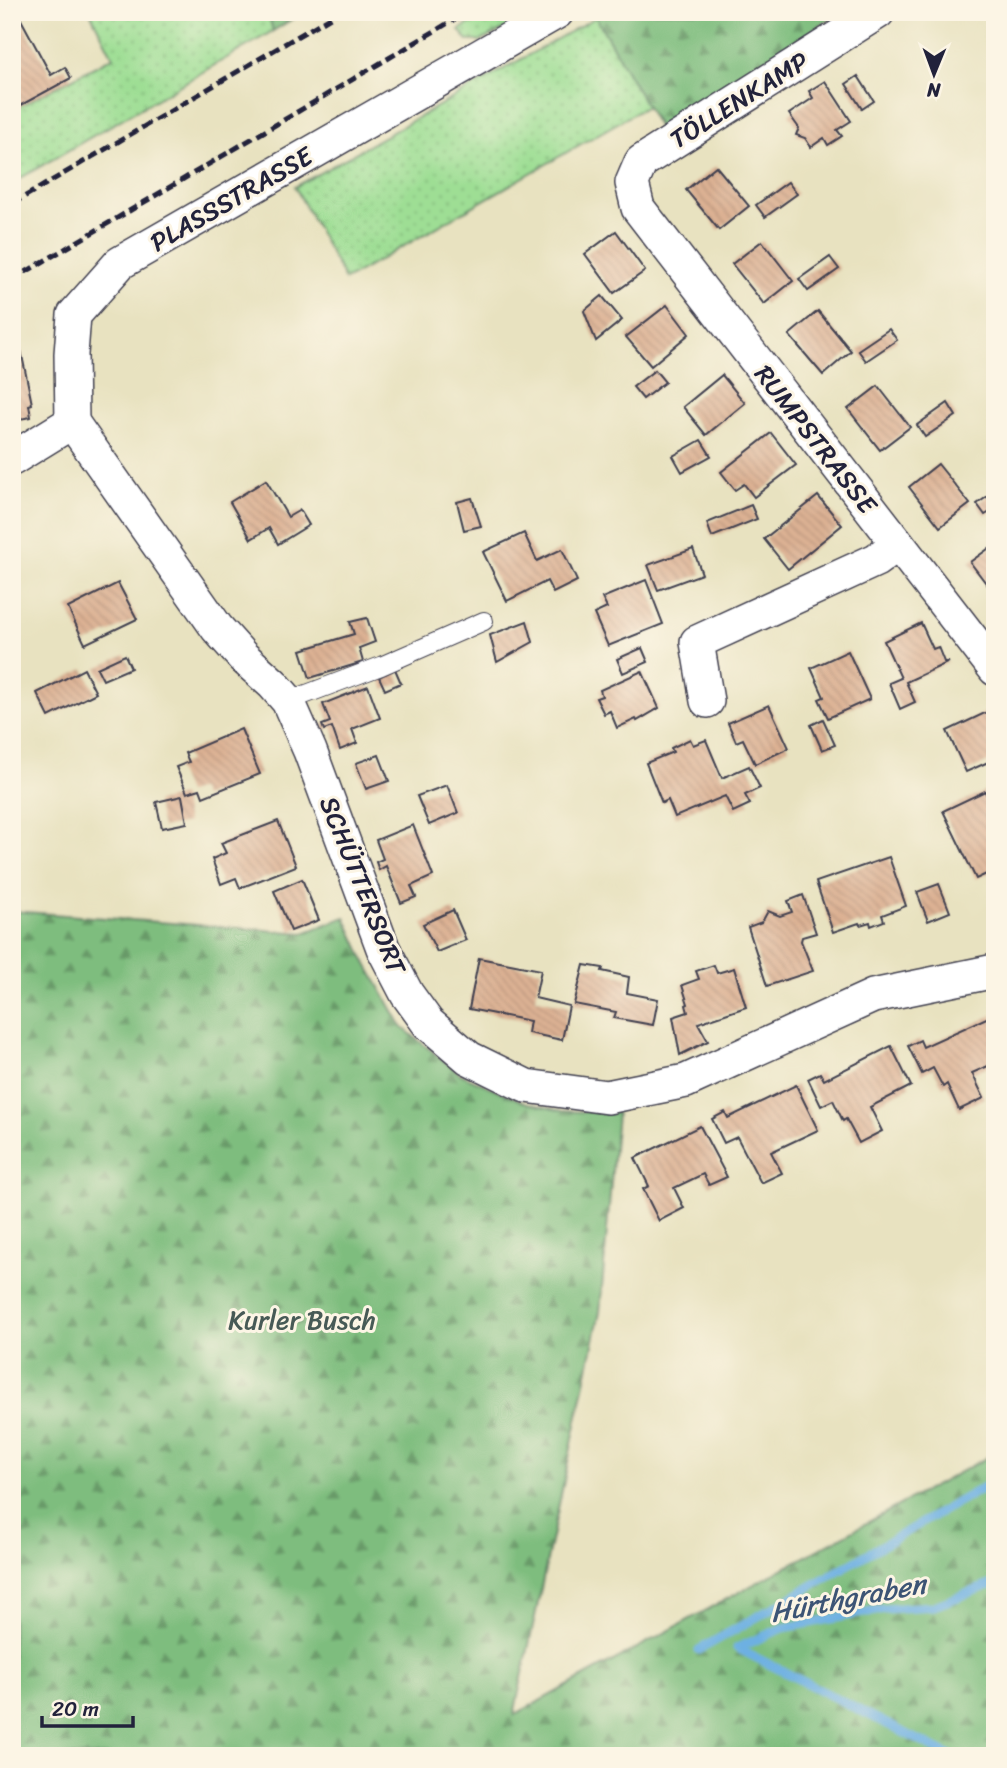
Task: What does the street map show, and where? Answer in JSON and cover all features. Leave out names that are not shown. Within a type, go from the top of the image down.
[{"type":"street","name":"PLASSSTRASSE","points":[[72,422],[74,316],[120,263],[557,12]]},
{"type":"street","name":"TÖLLENKAMP","points":[[638,208],[632,183],[641,162],[878,12]]},
{"type":"street","name":"RUMPSTRASSE","points":[[638,208],[995,669]]},
{"type":"street","points":[[12,459],[72,422]]},
{"type":"street","name":"SCHÜTTERSORT","points":[[72,422],[217,628],[288,701],[310,751],[383,948],[407,993],[428,1023],[470,1058],[526,1086],[607,1097],[686,1081],[873,996],[995,971]]},
{"type":"street","points":[[707,701],[698,642],[876,560],[898,544]]},
{"type":"lane","points":[[288,701],[381,666],[484,621]]},
{"type":"green space","points":[[90,12],[268,12],[273,31],[12,183],[12,110],[113,57]]},
{"type":"green space","points":[[268,12],[304,12],[273,31]]},
{"type":"green space","points":[[490,12],[538,12],[481,41],[468,41],[459,30]]},
{"type":"green space","points":[[593,12],[841,12],[659,128]]},
{"type":"green space","points":[[596,17],[647,106],[345,280],[295,187]]},
{"type":"green space","name":"Kurler Busch","points":[[12,911],[304,933],[345,917],[364,959],[402,1027],[460,1074],[524,1102],[562,1111],[617,1113],[600,1312],[514,1715],[995,1453],[995,1756],[12,1756]]},
{"type":"building","points":[[12,12],[17,12],[51,75],[65,67],[71,78],[12,110]]},
{"type":"building","points":[[858,76],[874,101],[862,109],[846,84]]},
{"type":"building","points":[[825,81],[851,121],[837,130],[842,136],[828,145],[824,138],[811,147],[805,138],[796,135],[799,128],[789,114],[813,98],[809,91]]},
{"type":"building","points":[[716,166],[749,206],[719,230],[686,190]]},
{"type":"building","points":[[788,182],[797,194],[765,217],[756,205]]},
{"type":"building","points":[[616,231],[645,271],[614,293],[585,254]]},
{"type":"building","points":[[762,241],[793,281],[764,304],[732,264]]},
{"type":"building","points":[[830,257],[839,269],[808,291],[799,279]]},
{"type":"building","points":[[602,296],[622,320],[596,341],[584,311]]},
{"type":"building","points":[[667,305],[689,334],[651,366],[626,337]]},
{"type":"building","points":[[818,311],[851,351],[823,375],[789,335]]},
{"type":"building","points":[[17,319],[32,404],[29,405],[31,417],[14,420],[15,424],[12,425],[12,321]]},
{"type":"building","points":[[889,329],[897,340],[866,361],[858,350]]},
{"type":"building","points":[[655,370],[665,382],[643,399],[633,387]]},
{"type":"building","points":[[722,375],[745,403],[706,435],[683,407]]},
{"type":"building","points":[[878,386],[910,427],[880,450],[848,409]]},
{"type":"building","points":[[948,403],[956,416],[925,437],[917,425]]},
{"type":"building","points":[[771,433],[796,465],[754,497],[744,484],[735,490],[721,472]]},
{"type":"building","points":[[701,440],[711,456],[682,472],[673,456]]},
{"type":"building","points":[[938,464],[970,504],[940,527],[909,487]]},
{"type":"building","points":[[266,480],[288,517],[300,510],[309,525],[278,544],[269,528],[251,539],[230,502]]},
{"type":"building","points":[[995,491],[995,509],[985,515],[977,504]]},
{"type":"building","points":[[818,496],[842,525],[788,569],[764,539]]},
{"type":"building","points":[[472,498],[481,526],[464,530],[457,502]]},
{"type":"building","points":[[751,505],[757,519],[712,537],[707,523]]},
{"type":"building","points":[[524,533],[537,561],[562,549],[577,581],[553,593],[547,581],[507,601],[483,552]]},
{"type":"building","points":[[995,544],[995,595],[970,562]]},
{"type":"building","points":[[693,549],[702,574],[658,590],[648,565]]},
{"type":"building","points":[[646,580],[663,624],[608,646],[594,614],[607,608],[602,598]]},
{"type":"building","points":[[118,583],[137,619],[85,644],[68,608]]},
{"type":"building","points":[[367,618],[375,642],[359,648],[363,662],[310,678],[301,650],[354,634],[350,622]]},
{"type":"building","points":[[527,621],[533,642],[497,662],[490,635]]},
{"type":"building","points":[[921,623],[933,649],[938,647],[944,662],[949,662],[906,682],[915,702],[900,709],[889,683],[901,678],[884,641]]},
{"type":"building","points":[[642,648],[648,662],[623,673],[617,659]]},
{"type":"building","points":[[848,651],[870,699],[828,718],[819,699],[824,697],[811,668]]},
{"type":"building","points":[[125,655],[131,668],[103,680],[97,668]]},
{"type":"building","points":[[84,669],[96,693],[49,717],[37,693]]},
{"type":"building","points":[[395,669],[401,683],[385,690],[379,677]]},
{"type":"building","points":[[642,671],[659,708],[637,721],[636,719],[617,728],[610,711],[604,714],[596,698],[602,696],[600,690]]},
{"type":"building","points":[[368,686],[380,718],[352,729],[357,743],[340,750],[332,727],[324,730],[322,725],[330,722],[323,704]]},
{"type":"building","points":[[769,705],[789,748],[755,764],[743,739],[736,742],[728,723]]},
{"type":"building","points":[[989,711],[995,722],[995,759],[966,772],[947,731]]},
{"type":"building","points":[[823,719],[835,745],[822,750],[811,725]]},
{"type":"building","points":[[241,729],[260,774],[203,797],[200,789],[187,793],[176,767],[189,762],[185,753]]},
{"type":"building","points":[[690,739],[693,745],[706,740],[722,778],[749,766],[760,788],[745,795],[750,804],[733,812],[725,796],[675,817],[668,800],[662,803],[646,763],[673,752],[671,748]]},
{"type":"building","points":[[379,755],[389,781],[366,789],[356,763]]},
{"type":"building","points":[[447,785],[458,813],[429,825],[417,796]]},
{"type":"building","points":[[985,791],[995,813],[995,870],[976,879],[943,811]]},
{"type":"building","points":[[182,796],[187,823],[162,828],[156,802]]},
{"type":"building","points":[[278,821],[296,866],[240,888],[236,878],[221,884],[212,859],[226,853],[221,843]]},
{"type":"building","points":[[413,825],[433,876],[411,886],[416,897],[401,903],[386,866],[379,870],[376,862],[383,859],[376,840]]},
{"type":"building","points":[[889,857],[906,906],[882,915],[884,921],[871,926],[870,922],[859,923],[833,932],[816,882]]},
{"type":"building","points":[[302,879],[319,920],[291,931],[274,891]]},
{"type":"building","points":[[939,884],[950,912],[928,921],[917,892]]},
{"type":"building","points":[[803,895],[816,933],[802,937],[801,941],[813,971],[767,986],[748,927],[762,922],[768,911],[780,916],[792,912],[788,901]]},
{"type":"building","points":[[453,910],[466,940],[437,952],[423,924]]},
{"type":"building","points":[[479,958],[541,970],[535,998],[569,1006],[562,1040],[528,1033],[530,1021],[469,1009]]},
{"type":"building","points":[[584,965],[629,977],[627,993],[658,999],[653,1025],[614,1018],[616,1012],[574,1004]]},
{"type":"building","points":[[714,965],[717,973],[734,968],[746,1007],[698,1023],[708,1041],[680,1055],[673,1017],[688,1012],[682,985],[699,979],[696,971]]},
{"type":"building","points":[[993,1015],[995,1063],[972,1073],[984,1098],[959,1110],[947,1084],[943,1087],[933,1068],[922,1074],[908,1046],[920,1040],[923,1047]]},
{"type":"building","points":[[891,1046],[911,1086],[870,1107],[882,1131],[859,1143],[846,1119],[843,1121],[833,1100],[821,1106],[808,1079],[820,1073],[824,1080]]},
{"type":"building","points":[[796,1085],[818,1130],[771,1152],[782,1173],[761,1183],[737,1137],[724,1143],[712,1119],[725,1112],[728,1118]]},
{"type":"building","points":[[700,1126],[727,1177],[709,1185],[703,1174],[674,1188],[684,1208],[659,1221],[643,1189],[649,1186],[635,1158]]},
{"type":"waterway","points":[[699,1650],[995,1481]]},
{"type":"waterway","name":"Hürthgraben","points":[[950,1756],[737,1648],[783,1628],[884,1609],[934,1606],[995,1583]]},
{"type":"railway","points":[[12,204],[339,12]]},
{"type":"railway","points":[[12,280],[467,12]]}]
